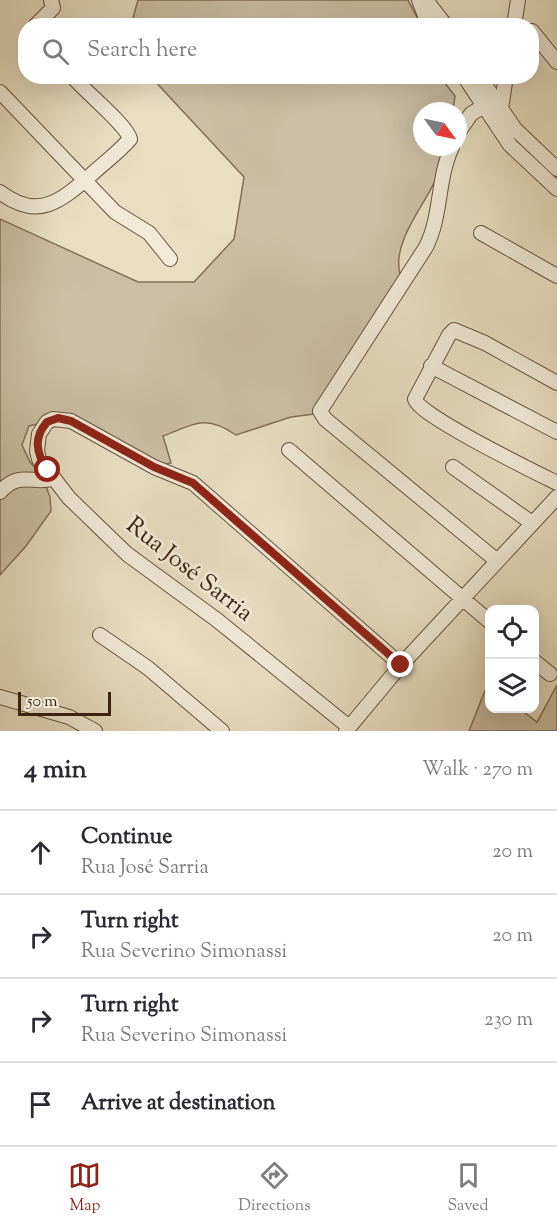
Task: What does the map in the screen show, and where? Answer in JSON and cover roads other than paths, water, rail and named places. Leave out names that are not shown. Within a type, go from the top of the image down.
[{"type":"street","points":[[419,0],[425,18]]},
{"type":"street","points":[[428,18],[433,3]]},
{"type":"street","points":[[433,3],[441,18]]},
{"type":"street","points":[[41,18],[52,4]]},
{"type":"street","points":[[539,49],[557,62]]},
{"type":"street","points":[[0,192],[18,204],[28,207],[50,205],[64,198],[127,143],[130,136],[119,121],[98,104],[79,84]]},
{"type":"street","points":[[472,84],[526,141],[557,169]]},
{"type":"street","points":[[484,84],[510,144],[557,189]]},
{"type":"street","points":[[467,120],[471,114],[493,105],[502,84]]},
{"type":"street","points":[[0,92],[86,179],[115,212],[156,240],[170,259]]},
{"type":"street","points":[[448,156],[442,172],[435,227],[426,247],[320,411],[325,419],[496,560]]},
{"type":"street","points":[[481,233],[557,276]]},
{"type":"street","points":[[557,383],[485,343],[454,330],[431,366],[415,403],[440,421],[557,483]]},
{"type":"street","points":[[431,366],[557,432]]},
{"type":"street","name":"Rua José Sarria","points":[[347,729],[216,620],[127,554],[69,498],[37,451],[37,442],[43,426],[53,419],[71,421],[154,467],[193,483],[401,665]]},
{"type":"street","points":[[290,450],[485,618]]},
{"type":"street","points":[[453,467],[532,523]]},
{"type":"street","points":[[0,492],[18,479],[32,477],[45,482],[54,478]]},
{"type":"street","points":[[347,729],[401,665],[496,560],[557,497]]},
{"type":"street","points":[[100,635],[148,668],[222,731]]},
{"type":"street","points":[[539,665],[550,674]]},
{"type":"street","points":[[0,697],[69,717],[95,731]]}]
